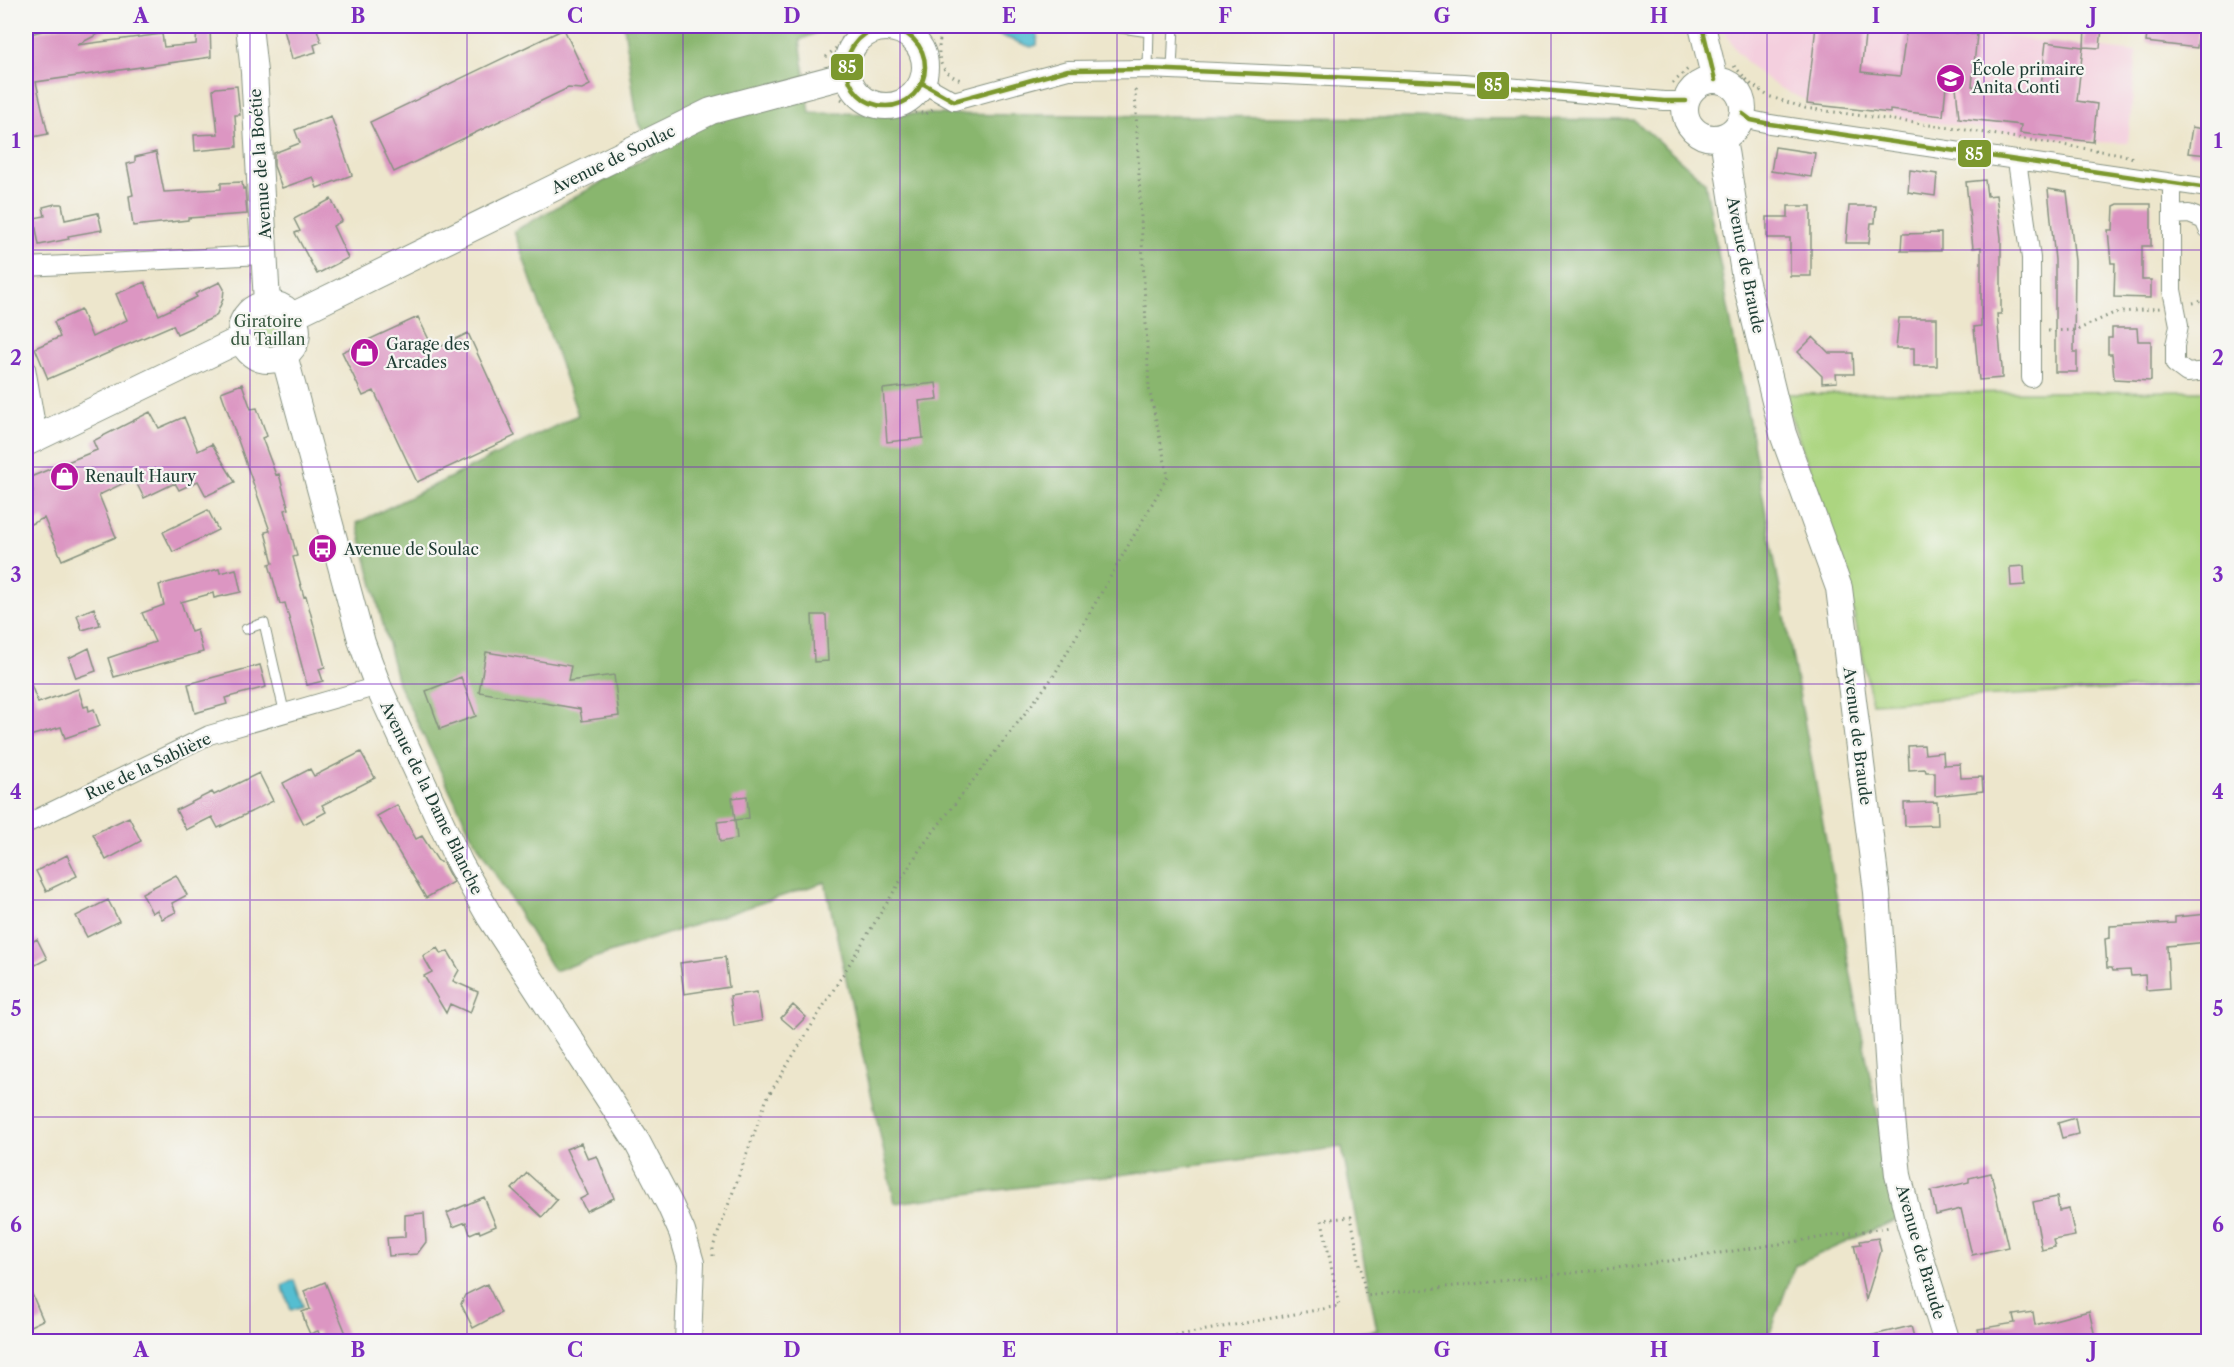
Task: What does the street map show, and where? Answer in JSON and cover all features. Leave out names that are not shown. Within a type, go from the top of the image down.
[{"type":"main road","name":"Avenue de la Boétie","points":[[249,26],[267,303]]},
{"type":"main road","points":[[1702,26],[1715,80]]},
{"type":"main road","points":[[882,27],[928,28],[923,52],[932,88],[897,105],[876,105],[864,99],[851,85],[847,75],[849,53],[856,41],[868,31],[882,27]]},
{"type":"main road","name":"Avenue de Soulac","points":[[292,316],[711,111],[847,75]]},
{"type":"main road","points":[[1715,80],[1725,82],[1740,94],[1743,114],[1737,129],[1723,138],[1705,138],[1690,127],[1685,110],[1686,101],[1699,84],[1715,80]]},
{"type":"main road","name":"Avenue de Braude","points":[[1723,138],[1745,279],[1783,434],[1839,588],[1877,892],[1898,1175],[1910,1224],[1947,1341]]},
{"type":"main road","points":[[267,303],[279,305],[292,316],[297,330],[296,339],[291,349],[284,355],[272,360],[261,359],[251,354],[241,339],[240,326],[246,314],[254,307],[267,303]]},
{"type":"main road","points":[[32,440],[241,339]]},
{"type":"main road","name":"Avenue de la Dame Blanche","points":[[284,355],[362,643],[378,686],[460,864],[490,917],[637,1142],[670,1205],[682,1232],[691,1263],[688,1341]]},
{"type":"street","points":[[932,88],[954,101],[1068,70],[1172,69],[1463,83],[1686,101]]},
{"type":"street","points":[[1743,114],[1751,120],[1770,124],[2208,188]]},
{"type":"street","points":[[2018,161],[2031,258],[2031,378]]},
{"type":"street","points":[[2172,184],[2172,290],[2179,325],[2175,346],[2175,364],[2187,373],[2208,371]]},
{"type":"street","points":[[2173,215],[2189,214],[2204,220],[2208,229]]},
{"type":"street","points":[[26,267],[265,255]]},
{"type":"street","points":[[26,368],[32,440]]},
{"type":"street","name":"Rue de la Sablière","points":[[26,824],[209,735],[285,715],[378,686]]},
{"type":"lane","points":[[1114,26],[1149,29],[1148,69]]},
{"type":"lane","points":[[1172,69],[1174,26]]},
{"type":"lane","points":[[246,629],[264,623],[285,715]]},
{"type":"path","points":[[712,1257],[712,1247],[767,1098],[920,849],[1053,677],[1168,477],[1149,388],[1143,271],[1135,91],[1148,69]]},
{"type":"path","points":[[834,97],[871,115],[886,117],[917,111],[926,114],[931,111],[932,88]]},
{"type":"path","points":[[2031,332],[2077,330],[2114,313],[2153,310],[2175,304],[2200,303],[2208,300]]},
{"type":"path","points":[[1140,1341],[1339,1306],[1322,1220],[1352,1217],[1366,1296],[1642,1265],[1910,1224]]},
{"type":"shaded area","name":"École primaire Anita Conti","points":[[1722,26],[1904,26],[1956,32],[1957,26],[1990,26],[1991,35],[2137,52],[2128,143],[2093,142],[1905,119],[1890,113],[1807,104],[1805,100],[1778,87],[1755,70],[1737,52]]},
{"type":"green space","points":[[624,26],[831,26],[800,40],[810,113],[1634,120],[1705,182],[1898,1219],[1795,1265],[1767,1341],[1299,1342],[1377,1330],[1342,1147],[895,1203],[825,882],[554,971],[471,834],[398,683],[357,523],[578,415],[514,231],[654,153],[637,118]]},
{"type":"green space","name":"Giratoire du Taillan","points":[[268,311],[276,312],[282,317],[287,323],[287,339],[282,345],[276,350],[268,351],[260,350],[254,345],[249,339],[248,331],[249,323],[254,317],[260,312]]},
{"type":"green space","points":[[2208,391],[2208,684],[1872,703],[1845,570],[1783,394]]},
{"type":"water","points":[[980,26],[1038,26],[1037,45],[1031,47]]},
{"type":"water","points":[[294,1280],[303,1306],[291,1310],[282,1285]]},
{"type":"building","points":[[61,26],[114,26],[77,45],[162,34],[164,47],[196,44],[197,26],[210,26],[211,57],[36,82],[48,134],[33,137],[26,99],[26,35]]},
{"type":"building","points":[[283,26],[316,26],[321,42],[314,45],[316,52],[292,59]]},
{"type":"building","points":[[1816,26],[1866,26],[1861,72],[1900,76],[1907,26],[1957,33],[1958,26],[1973,26],[1971,34],[1977,34],[1972,86],[2040,94],[2046,42],[2083,47],[2077,101],[2097,104],[2093,142],[2020,133],[2021,125],[1959,118],[1955,76],[1947,76],[1943,116],[1807,104]]},
{"type":"building","points":[[2148,26],[2199,26],[2197,48],[2146,42]]},
{"type":"building","points":[[2085,27],[2102,28],[2100,48],[2084,47]]},
{"type":"building","points":[[564,29],[590,85],[582,89],[568,88],[394,172],[370,122]]},
{"type":"building","points":[[237,86],[240,115],[235,115],[237,147],[195,151],[194,135],[218,134],[213,90]]},
{"type":"building","points":[[331,116],[352,175],[317,188],[313,177],[282,188],[274,166],[274,153],[300,143],[295,130]]},
{"type":"building","points":[[2192,127],[2208,130],[2208,155],[2188,153]]},
{"type":"building","points":[[1775,147],[1815,153],[1811,177],[1771,171]]},
{"type":"building","points":[[156,152],[164,192],[221,189],[221,183],[242,182],[243,189],[245,188],[247,214],[188,218],[188,220],[133,226],[129,196],[133,195],[127,164],[135,162],[135,157]]},
{"type":"building","points":[[1910,170],[1937,174],[1935,196],[1908,192]]},
{"type":"building","points":[[1985,180],[1987,196],[1996,195],[2001,238],[2001,314],[1997,314],[2002,378],[1979,380],[1974,327],[1981,326],[1981,247],[1973,248],[1966,182]]},
{"type":"building","points":[[2048,189],[2067,192],[2075,261],[2074,352],[2077,352],[2077,372],[2055,372],[2055,260]]},
{"type":"building","points":[[331,199],[342,221],[333,226],[348,258],[317,274],[295,233],[300,231],[294,219]]},
{"type":"building","points":[[62,204],[65,220],[98,213],[102,230],[68,236],[69,239],[39,245],[34,218],[45,216],[43,207]]},
{"type":"building","points":[[2151,204],[2151,246],[2142,246],[2142,280],[2151,280],[2151,298],[2114,297],[2115,263],[2111,263],[2108,230],[2113,230],[2114,206]]},
{"type":"building","points":[[1788,206],[1811,206],[1811,276],[1790,276],[1790,238],[1767,238],[1767,217],[1788,217]]},
{"type":"building","points":[[1849,206],[1876,206],[1875,223],[1871,223],[1869,243],[1846,243]]},
{"type":"building","points":[[1941,233],[1941,251],[1901,251],[1902,234]]},
{"type":"building","points":[[145,282],[159,315],[197,297],[195,294],[220,282],[224,289],[223,299],[216,316],[208,320],[177,334],[173,325],[48,379],[35,348],[60,337],[54,322],[81,310],[92,337],[127,320],[116,294]]},
{"type":"building","points":[[418,317],[434,350],[468,333],[515,436],[417,482],[374,391],[363,396],[342,352]]},
{"type":"building","points":[[1899,318],[1937,318],[1937,366],[1914,366],[1914,348],[1896,348]]},
{"type":"building","points":[[2112,328],[2137,328],[2138,341],[2151,341],[2151,381],[2114,379],[2112,354],[2108,354],[2108,338],[2112,338]]},
{"type":"building","points":[[1813,337],[1829,353],[1853,353],[1854,374],[1836,374],[1837,382],[1822,383],[1822,376],[1798,352]]},
{"type":"building","points":[[936,383],[938,399],[919,401],[923,438],[887,442],[883,389]]},
{"type":"building","points":[[242,384],[251,409],[257,408],[267,436],[262,438],[276,475],[279,474],[289,509],[285,510],[297,556],[293,557],[325,667],[319,669],[323,681],[307,685],[285,603],[280,604],[269,564],[273,563],[265,532],[270,531],[221,392]]},
{"type":"building","points":[[150,412],[159,428],[184,417],[198,451],[212,444],[235,482],[206,496],[198,481],[179,490],[175,483],[144,498],[134,478],[99,495],[116,537],[62,560],[44,518],[26,526],[26,494],[33,491],[28,478],[97,450],[93,441]]},
{"type":"building","points":[[208,510],[218,530],[173,552],[163,532]]},
{"type":"building","points":[[2024,566],[2025,585],[2011,586],[2010,567]]},
{"type":"building","points":[[219,569],[220,573],[236,569],[241,592],[214,598],[213,593],[181,602],[191,632],[197,630],[203,652],[114,677],[108,658],[155,642],[142,613],[164,605],[159,585]]},
{"type":"building","points":[[94,608],[100,625],[82,630],[77,615]]},
{"type":"building","points":[[812,615],[826,615],[828,661],[814,662]]},
{"type":"building","points":[[89,648],[96,671],[76,678],[69,658]]},
{"type":"building","points":[[486,652],[571,666],[568,681],[614,675],[619,716],[582,721],[580,709],[479,692]]},
{"type":"building","points":[[260,665],[266,687],[225,698],[227,704],[195,713],[188,684]]},
{"type":"building","points":[[26,674],[38,703],[78,689],[84,707],[88,706],[89,711],[94,709],[100,726],[65,738],[61,727],[26,737]]},
{"type":"building","points":[[461,677],[476,716],[440,729],[426,691]]},
{"type":"building","points":[[1924,745],[1925,754],[1943,752],[1944,765],[1960,764],[1961,778],[1982,777],[1983,791],[1935,796],[1935,772],[1926,772],[1925,769],[1909,770],[1908,746]]},
{"type":"building","points":[[361,752],[375,778],[322,805],[326,812],[304,824],[283,783],[310,769],[314,776]]},
{"type":"building","points":[[259,773],[273,801],[218,828],[212,817],[186,830],[176,810]]},
{"type":"building","points":[[747,796],[749,818],[735,820],[732,798]]},
{"type":"building","points":[[1937,802],[1938,825],[1905,826],[1904,803]]},
{"type":"building","points":[[397,805],[416,839],[422,836],[438,861],[443,863],[453,882],[426,898],[377,816]]},
{"type":"building","points":[[129,817],[141,841],[106,860],[93,834]]},
{"type":"building","points":[[735,820],[737,839],[720,842],[717,822]]},
{"type":"building","points":[[67,855],[77,876],[46,891],[36,871]]},
{"type":"building","points":[[176,875],[187,895],[172,903],[176,912],[162,919],[157,910],[152,913],[142,893]]},
{"type":"building","points":[[108,900],[119,921],[87,937],[76,916]]},
{"type":"building","points":[[2208,914],[2208,942],[2167,946],[2169,988],[2146,990],[2145,975],[2131,976],[2130,970],[2113,971],[2112,968],[2107,968],[2105,939],[2110,938],[2110,926],[2175,923],[2175,917]]},
{"type":"building","points":[[37,939],[47,959],[26,970],[26,945]]},
{"type":"building","points":[[437,948],[441,954],[448,951],[459,970],[453,981],[478,992],[470,1013],[450,1004],[446,1013],[424,976],[432,972],[423,956]]},
{"type":"building","points":[[725,957],[729,987],[684,994],[680,963]]},
{"type":"building","points":[[757,992],[762,1021],[734,1026],[730,996]]},
{"type":"building","points":[[793,1005],[806,1017],[794,1029],[781,1018]]},
{"type":"building","points":[[2075,1118],[2078,1134],[2062,1138],[2058,1123]]},
{"type":"building","points":[[581,1143],[588,1159],[597,1156],[614,1198],[586,1211],[580,1199],[588,1195],[566,1149]]},
{"type":"building","points":[[527,1173],[557,1200],[542,1217],[512,1189]]},
{"type":"building","points":[[1991,1173],[2008,1247],[1972,1255],[1961,1209],[1936,1215],[1931,1191],[1969,1182],[1969,1178]]},
{"type":"building","points":[[484,1197],[496,1226],[480,1233],[479,1230],[470,1234],[466,1222],[453,1227],[447,1213]]},
{"type":"building","points":[[2057,1197],[2059,1211],[2069,1209],[2075,1236],[2053,1240],[2055,1247],[2042,1250],[2033,1202]]},
{"type":"building","points":[[424,1213],[426,1242],[417,1254],[389,1256],[387,1238],[405,1237],[405,1215]]},
{"type":"building","points":[[1878,1238],[1881,1251],[1866,1300],[1854,1245],[1861,1244],[1860,1241]]},
{"type":"building","points":[[26,1280],[43,1320],[26,1328]]},
{"type":"building","points":[[325,1282],[349,1341],[322,1341],[318,1331],[310,1334],[306,1325],[302,1312],[310,1309],[304,1291]]},
{"type":"building","points":[[487,1284],[501,1313],[473,1328],[461,1304],[465,1295]]},
{"type":"building","points":[[2089,1311],[2096,1341],[1981,1341],[1978,1329],[2015,1323],[2013,1315],[2033,1312],[2035,1325]]},
{"type":"building","points":[[1911,1326],[1915,1341],[1870,1341],[1869,1336]]},
{"type":"transit line","name":"85","points":[[1702,26],[1715,80]]},
{"type":"transit line","name":"85","points":[[886,28],[901,31],[914,39],[922,52],[925,67],[922,82],[914,95],[901,103],[886,106],[871,103],[858,95],[850,82],[847,67],[850,52],[858,39],[871,31],[886,28]]},
{"type":"transit line","name":"85","points":[[922,83],[954,101],[1068,70],[1148,69],[1463,83],[1686,101]]},
{"type":"transit line","name":"85","points":[[1743,114],[1751,120],[1770,124],[2208,188]]},
{"type":"place","name":"École primaire Anita Conti","points":[[1951,78]]},
{"type":"place","name":"Garage des Arcades","points":[[365,353]]},
{"type":"place","name":"Renault Haury","points":[[64,476]]},
{"type":"place","name":"Avenue de Soulac","points":[[323,549]]}]
